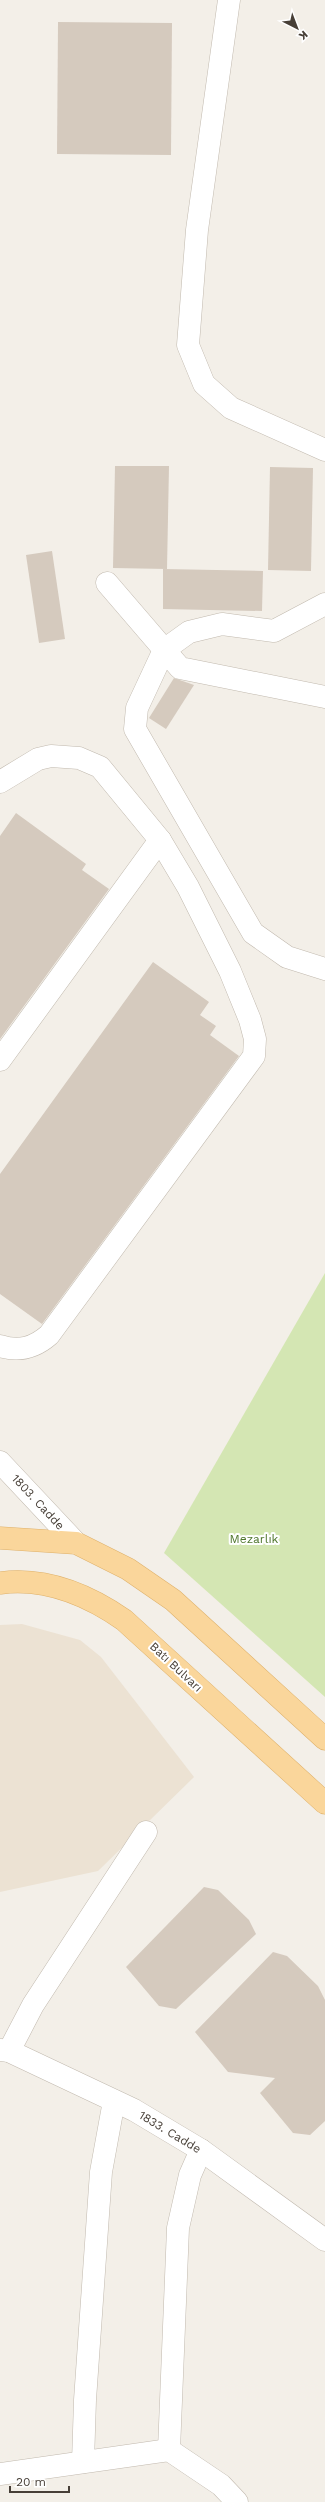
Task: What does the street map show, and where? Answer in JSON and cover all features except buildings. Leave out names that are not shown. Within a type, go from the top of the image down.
[{"type":"main road","points":[[0,1538],[76,1543],[128,1568],[173,1600],[325,1739]]},
{"type":"main road","name":"Batı Bulvarı","points":[[0,1583],[14,1581],[58,1587],[98,1602],[142,1636],[325,1803]]},
{"type":"street","points":[[229,0],[197,230],[188,345],[204,384],[231,408],[325,450]]},
{"type":"street","points":[[107,583],[180,668],[325,697]]},
{"type":"street","points":[[325,604],[274,630],[222,624],[189,632],[164,650],[137,708],[135,729],[253,934],[287,957],[325,969]]},
{"type":"street","points":[[0,782],[38,759],[66,756],[90,762],[100,767],[160,840],[188,887],[230,971],[253,1029],[255,1039],[254,1056],[49,1335],[30,1347],[20,1349],[0,1346]]},
{"type":"street","points":[[0,1060],[160,840]]},
{"type":"street","name":"1803. Cadde","points":[[0,1462],[76,1543]]},
{"type":"street","points":[[4,2051],[146,1832]]},
{"type":"street","name":"1833. Cadde","points":[[4,2051],[114,2101],[201,2150],[325,2240]]},
{"type":"street","points":[[83,2462],[85,2400],[101,2172],[114,2101]]},
{"type":"street","points":[[169,2450],[178,2228],[190,2175],[201,2150]]},
{"type":"street","points":[[0,2474],[169,2450],[221,2485],[237,2502]]},
{"type":"shaded area","points":[[22,1624],[80,1640],[101,1657],[194,1777],[98,1871],[0,1892],[0,1625]]},
{"type":"green space","name":"Mezarlık","points":[[325,1273],[325,1697],[164,1553]]}]
